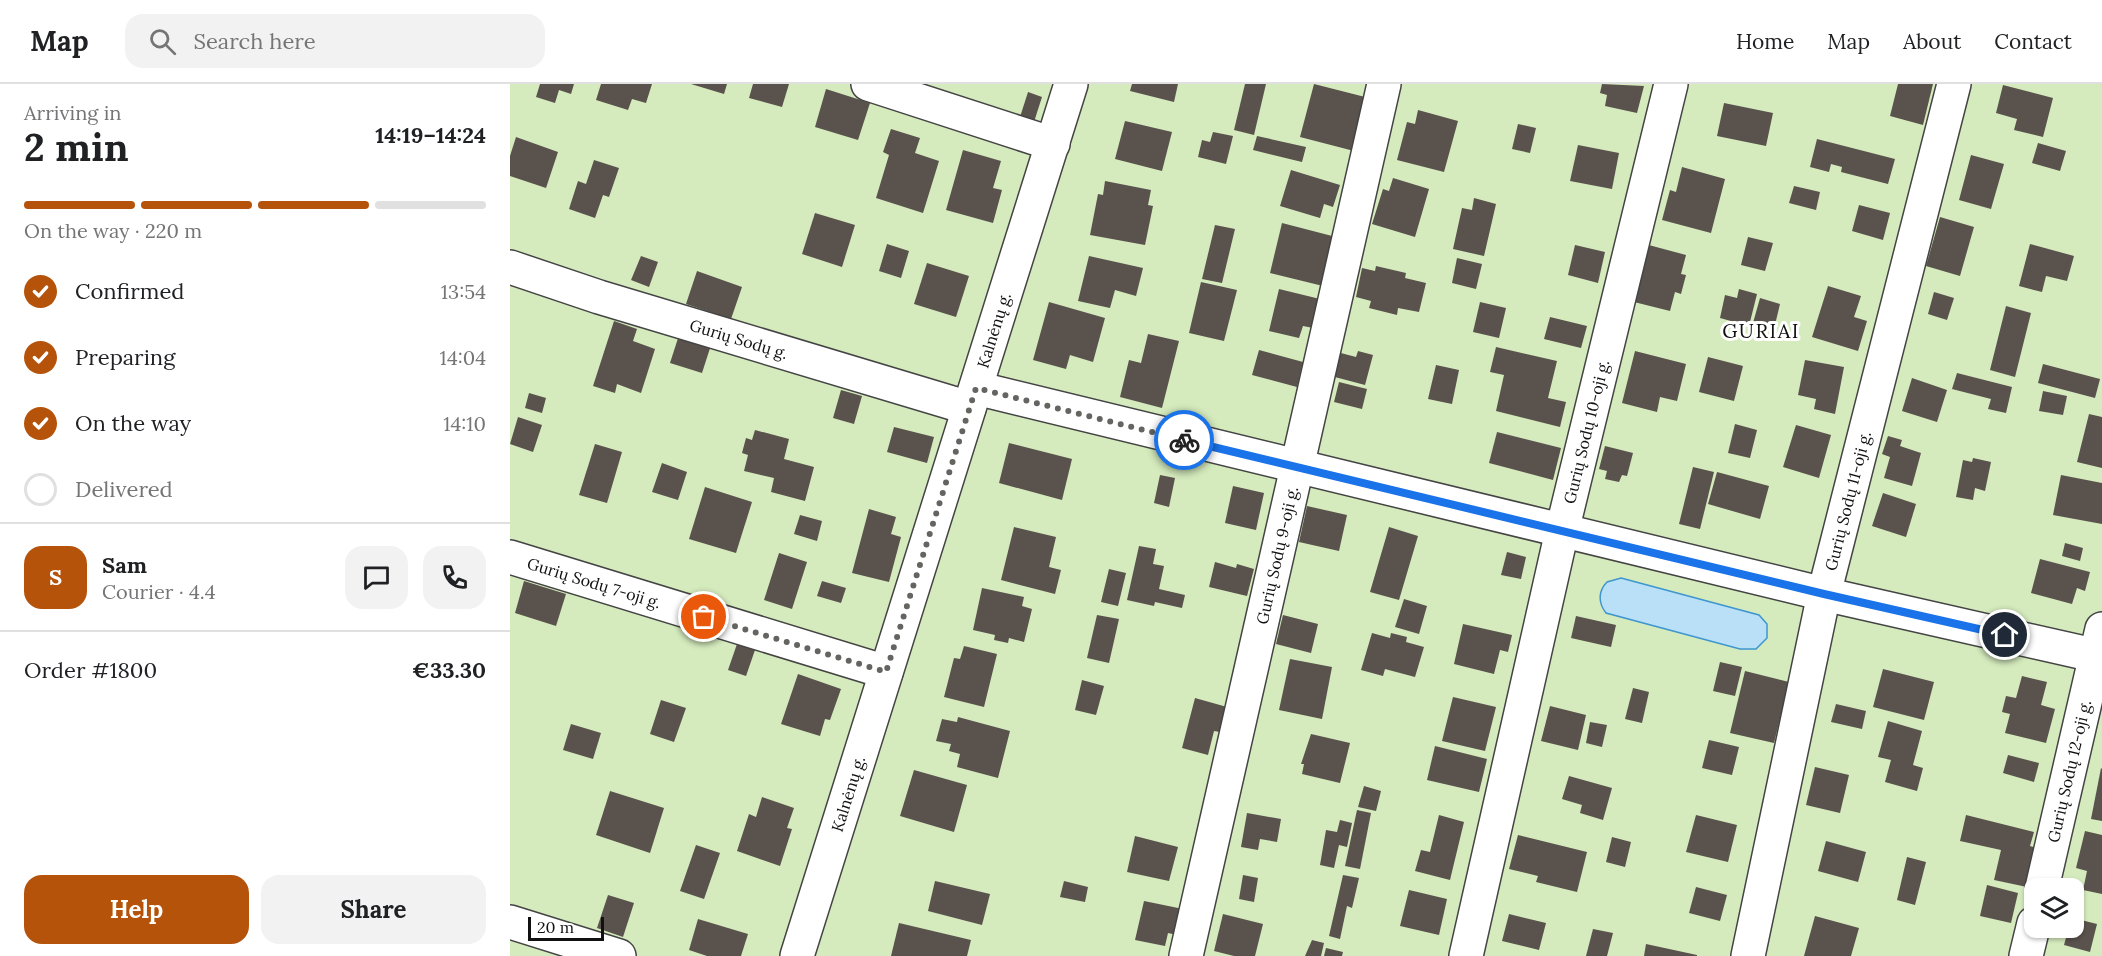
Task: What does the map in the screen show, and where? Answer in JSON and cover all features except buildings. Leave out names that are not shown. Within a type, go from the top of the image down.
[{"type":"street","points":[[868,84],[1053,144]]},
{"type":"street","name":"Kalnėnų g.","points":[[797,956],[1071,84]]},
{"type":"street","name":"Gurių Sodų 9-oji g.","points":[[1186,956],[1295,467],[1384,84]]},
{"type":"street","name":"Gurių Sodų 10-oji g.","points":[[1466,956],[1562,531],[1671,84]]},
{"type":"street","name":"Gurių Sodų 11-oji g.","points":[[1748,956],[1824,594],[1954,84]]},
{"type":"street","name":"Gurių Sodų g.","points":[[510,267],[610,301],[973,398],[1295,467],[1824,594],[2100,647]]},
{"type":"street","name":"Gurių Sodų 7-oji g.","points":[[510,557],[886,672]]},
{"type":"street","name":"Gurių Sodų 12-oji g.","points":[[2044,878],[2100,647]]},
{"type":"street","points":[[510,922],[619,956]]},
{"type":"street","points":[[2026,956],[2030,938]]},
{"type":"green space","points":[[510,84],[2102,84],[2102,956],[510,956]]},
{"type":"water","points":[[1621,578],[1759,615],[1767,624],[1767,638],[1756,649],[1740,649],[1606,613],[1600,601],[1602,589],[1607,582]]},
{"type":"way so far","points":[[704,617],[886,672],[976,388],[1184,440]]},
{"type":"district","name":"GURIAI","points":[[1761,331]]},
{"type":"route","points":[[1184,440],[1824,594],[2005,635]]}]
